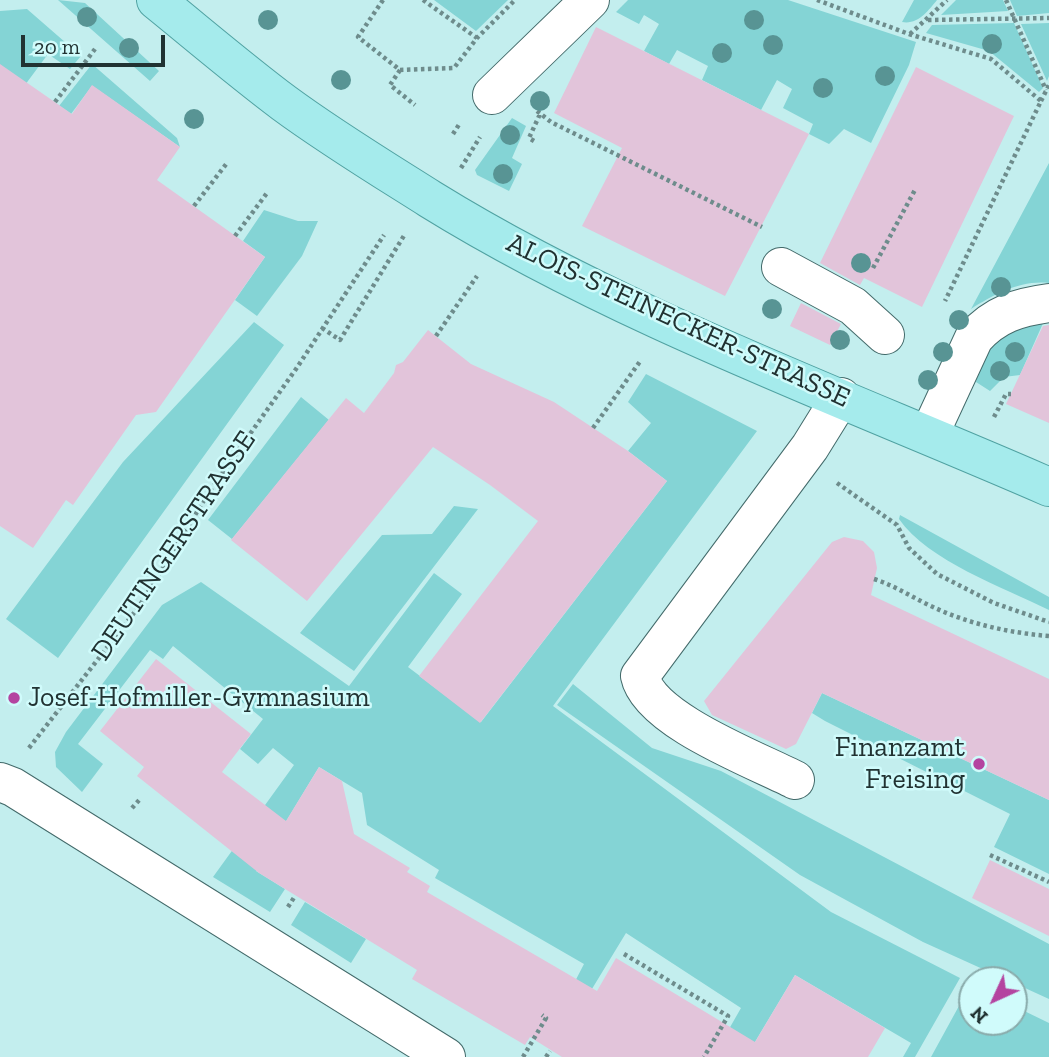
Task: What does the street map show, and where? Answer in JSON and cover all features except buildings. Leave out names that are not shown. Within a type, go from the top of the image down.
[{"type":"main road","name":"ALOIS-STEINECKER-STRASSE","points":[[156,0],[287,105],[431,199],[609,295],[1049,487]]},
{"type":"street","points":[[498,90],[590,0]]},
{"type":"street","points":[[781,267],[853,306],[885,335]]},
{"type":"street","points":[[929,435],[974,338],[986,324],[1020,307],[1049,303]]},
{"type":"street","points":[[795,780],[677,720],[642,689],[640,676],[802,459],[841,397]]},
{"type":"street","points":[[0,782],[13,787],[446,1057]]},
{"type":"path","points":[[383,0],[358,37],[400,71],[454,68],[477,38],[515,0]]},
{"type":"path","points":[[423,0],[477,38]]},
{"type":"path","points":[[817,0],[909,34],[991,59],[1041,101]]},
{"type":"path","points":[[909,34],[928,20],[947,0]]},
{"type":"path","points":[[941,310],[1048,87],[1006,0]]},
{"type":"path","points":[[928,20],[1049,18]]},
{"type":"path","points":[[55,102],[95,49]]},
{"type":"path","points":[[400,71],[390,85],[415,105]]},
{"type":"path","points":[[498,90],[626,160],[767,230]]},
{"type":"path","points":[[534,141],[529,138],[540,114]]},
{"type":"path","points":[[458,173],[472,148]]},
{"type":"path","points":[[626,160],[630,152]]},
{"type":"path","points":[[194,206],[227,163]]},
{"type":"path","points":[[853,306],[916,188]]},
{"type":"path","points":[[235,236],[267,193]]},
{"type":"path","points":[[322,328],[340,340],[408,230]]},
{"type":"path","name":"DEUTINGERSTRASSE","points":[[28,750],[140,605],[211,489],[384,235]]},
{"type":"path","points":[[436,336],[477,276]]},
{"type":"path","points":[[593,428],[641,360]]},
{"type":"path","points":[[992,420],[1006,394],[1011,394]]},
{"type":"path","points":[[802,459],[897,525],[909,548],[937,574],[994,603],[1049,622]]},
{"type":"path","points":[[874,579],[897,586],[933,607],[977,623],[1014,633],[1049,636]]},
{"type":"path","points":[[990,855],[1049,883]]},
{"type":"path","points":[[624,954],[728,1016],[704,1057]]},
{"type":"path","points":[[523,1057],[546,1017],[542,1015]]},
{"type":"path","points":[[546,1057],[550,1051]]},
{"type":"shaded area","points":[[58,0],[85,3],[159,71],[150,81]]},
{"type":"shaded area","points":[[434,0],[508,0],[476,31]]},
{"type":"shaded area","points":[[628,0],[788,0],[916,42],[909,65],[871,143],[844,129],[829,144],[809,134],[813,124],[783,108],[792,89],[777,80],[761,110],[702,80],[708,66],[677,50],[669,64],[644,51],[659,24],[644,15],[639,24],[616,12]]},
{"type":"shaded area","points":[[914,0],[937,0],[918,19],[902,22]]},
{"type":"shaded area","points":[[956,0],[1003,0],[1008,11],[941,15]]},
{"type":"shaded area","points":[[1010,0],[1049,0],[1049,13],[1017,16]]},
{"type":"shaded area","points":[[27,9],[81,56],[70,69],[48,54],[25,85],[0,66],[0,11]]},
{"type":"shaded area","points":[[1014,23],[1043,88],[1039,92],[989,51],[926,33],[932,25]]},
{"type":"shaded area","points":[[1049,23],[1049,76],[1047,81],[1021,24]]},
{"type":"shaded area","points":[[92,64],[177,138],[180,147],[92,86],[71,114],[59,106]]},
{"type":"shaded area","points":[[512,118],[526,126],[512,158],[522,164],[509,191],[477,175],[475,170]]},
{"type":"shaded area","points":[[1049,163],[1049,283],[1018,286],[971,309]]},
{"type":"shaded area","points":[[264,210],[298,221],[318,221],[302,256],[257,316],[235,300],[265,257],[243,241]]},
{"type":"shaded area","points":[[1044,321],[1020,375],[1004,377],[990,391],[976,382],[986,355],[999,340],[1017,330]]},
{"type":"shaded area","points":[[254,322],[284,345],[58,658],[6,619],[123,462]]},
{"type":"shaded area","points":[[646,374],[757,431],[553,706],[831,912],[958,977],[958,982],[915,1057],[903,1057],[911,1043],[795,975],[746,1057],[713,1057],[741,1008],[626,933],[584,1002],[569,993],[584,964],[435,878],[439,870],[367,825],[362,793],[319,767],[256,871],[285,889],[270,912],[213,877],[294,765],[273,748],[258,764],[240,749],[263,719],[173,646],[163,659],[150,650],[78,744],[103,764],[82,792],[56,767],[55,752],[66,732],[162,605],[201,582],[349,686],[434,573],[462,594],[408,667],[481,722],[667,481],[628,451],[651,423],[628,402]]},
{"type":"shaded area","points":[[301,397],[329,420],[232,539],[208,520]]},
{"type":"shaded area","points":[[454,506],[478,509],[354,671],[300,633],[382,535],[432,534]]},
{"type":"shaded area","points":[[900,515],[1049,597],[1049,610],[968,572],[928,548],[899,519]]},
{"type":"shaded area","points":[[573,684],[652,748],[721,771],[1049,944],[1049,999],[1028,989],[1028,966],[976,966],[923,942],[800,875],[557,705]]},
{"type":"shaded area","points":[[822,693],[1049,800],[1049,874],[994,847],[1010,814],[812,713]]},
{"type":"shaded area","points":[[305,902],[366,939],[351,963],[291,925]]},
{"type":"shaded area","points":[[958,1008],[958,1036],[1028,1036],[1028,1013],[1049,1023],[1049,1057],[931,1057]]},
{"type":"place","name":"Josef-Hofmiller-Gymnasium","points":[[14,698]]},
{"type":"place","name":"Finanzamt Freising","points":[[979,764]]}]
